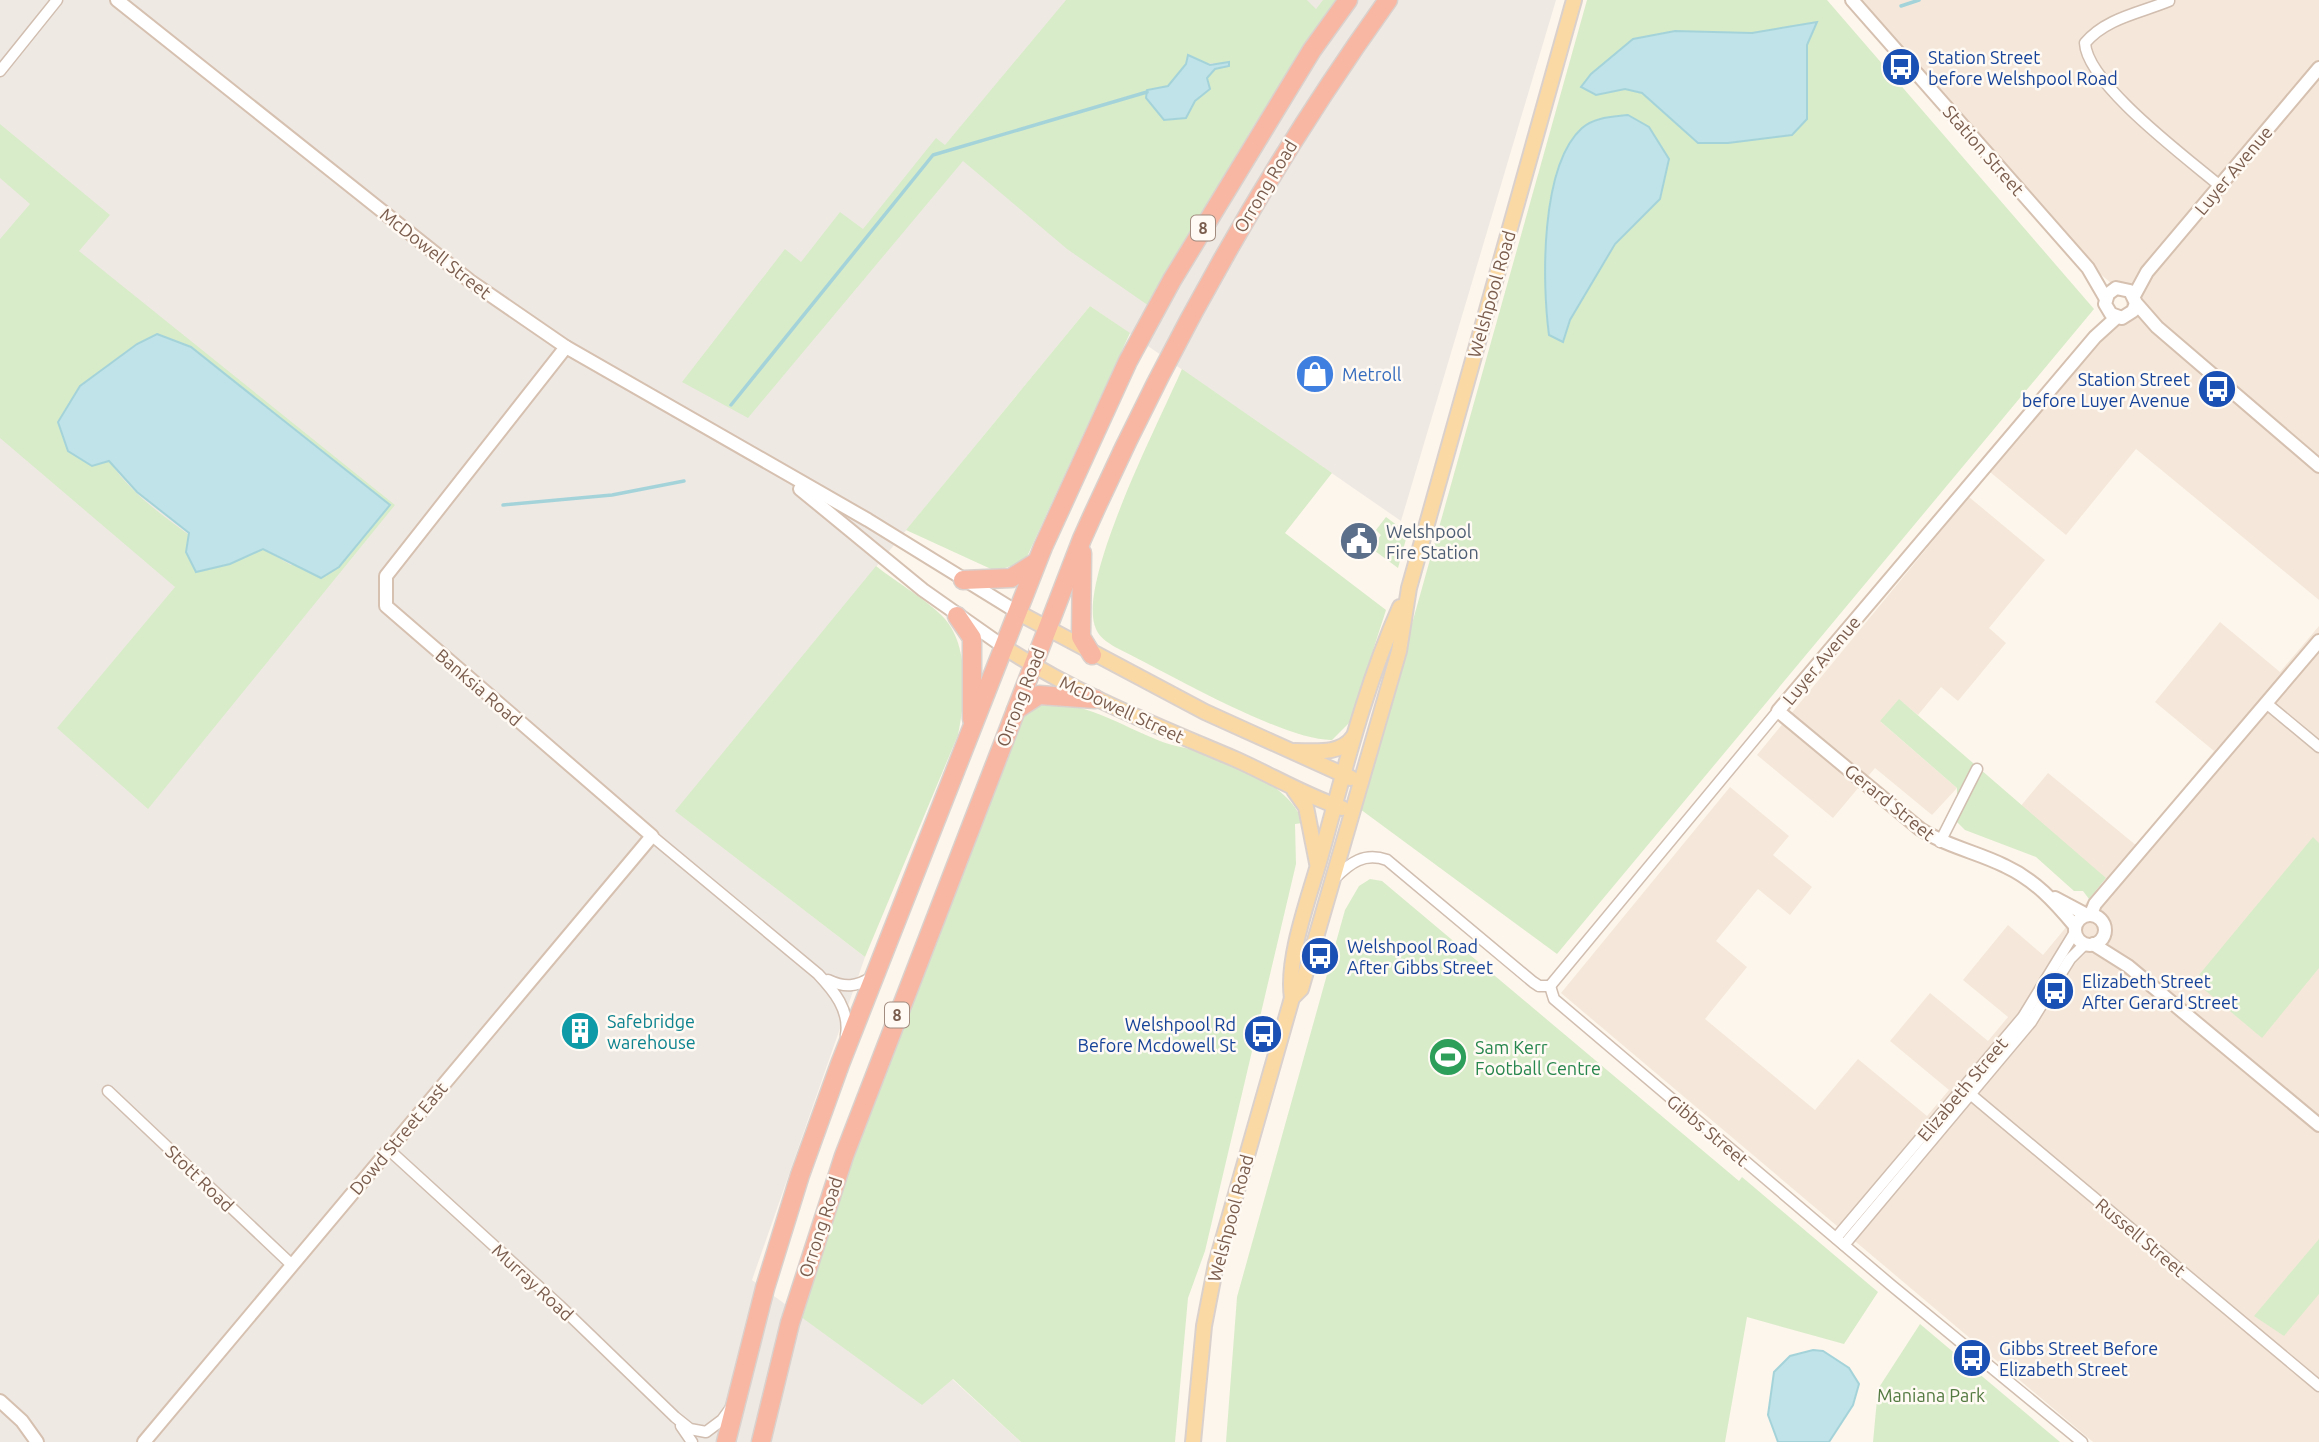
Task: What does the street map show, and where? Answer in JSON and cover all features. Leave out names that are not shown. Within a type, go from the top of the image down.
[{"type":"highway","name":"Orrong Road","points":[[726,1442],[788,1213],[840,1064],[1038,560],[1128,361],[1172,280],[1312,50],[1348,0]]},
{"type":"highway","name":"Orrong Road","points":[[761,1442],[790,1324],[839,1168],[1045,630],[1120,453],[1221,261],[1292,141],[1388,0]]},
{"type":"highway","points":[[1083,540],[1081,637],[1092,655]]},
{"type":"highway","points":[[963,580],[1011,578],[1030,569],[1038,560]]},
{"type":"highway","points":[[957,616],[972,638],[971,733]]},
{"type":"highway","points":[[1015,711],[1023,703],[1039,695],[1095,699]]},
{"type":"main road","name":"Welshpool Road","points":[[1292,998],[1301,989],[1362,782],[1399,650],[1409,588],[1574,0]]},
{"type":"main road","name":"Welshpool Road","points":[[1193,1442],[1205,1326],[1216,1264],[1292,998],[1292,973],[1343,775],[1382,648],[1409,588]]},
{"type":"main road","name":"McDowell Street","points":[[1017,612],[1092,655],[1286,751],[1362,782]]},
{"type":"main road","name":"McDowell Street","points":[[1004,646],[1032,665],[1095,699],[1236,760],[1293,789],[1353,811]]},
{"type":"main road","points":[[1286,751],[1325,751],[1342,747],[1356,733]]},
{"type":"main road","points":[[1293,789],[1306,807],[1318,866]]},
{"type":"street","points":[[0,71],[57,0]]},
{"type":"street","name":"McDowell Street","points":[[117,0],[470,281],[566,347],[778,471],[868,520],[1017,612]]},
{"type":"street","name":"Station Street","points":[[1852,0],[2088,268],[2106,303],[2122,317],[2157,327]]},
{"type":"street","points":[[2169,1],[2101,27],[2085,43],[2085,54],[2091,66],[2113,92],[2220,186]]},
{"type":"street","name":"Luyer Avenue","points":[[1550,986],[2095,337],[2122,317],[2127,294],[2319,68]]},
{"type":"street","name":"Station Street","points":[[2088,268],[2127,294],[2157,327],[2319,466]]},
{"type":"street","points":[[2106,303],[2127,294]]},
{"type":"street","name":"Luyer Avenue","points":[[2095,337],[2106,303]]},
{"type":"street","name":"Banksia Road","points":[[566,347],[386,576],[386,606],[652,836],[818,974],[832,989],[846,1016],[847,1030],[840,1064]]},
{"type":"street","name":"McDowell Street","points":[[778,471],[957,616],[1004,646]]},
{"type":"street","points":[[2075,929],[2092,916],[2110,890],[2319,641]]},
{"type":"street","points":[[2266,703],[2319,747]]},
{"type":"street","name":"Gerard Street","points":[[1779,711],[1920,829],[1940,842],[2004,865],[2049,895],[2092,916]]},
{"type":"street","points":[[1940,842],[1977,769]]},
{"type":"street","name":"Dowd Street East","points":[[144,1442],[652,836]]},
{"type":"street","name":"Gibbs Street","points":[[1333,880],[1360,859],[1377,857],[1395,866],[1533,982],[1539,986],[1550,986],[1554,999],[1840,1242],[2082,1442]]},
{"type":"street","name":"Gerard Street","points":[[2049,895],[2089,944]]},
{"type":"street","points":[[2092,916],[2128,967]]},
{"type":"street","name":"Elizabeth Street","points":[[1967,1091],[2023,1017],[2075,929]]},
{"type":"street","points":[[2104,933],[2089,944],[2128,967],[2319,1125]]},
{"type":"street","name":"Elizabeth Street","points":[[1840,1242],[1967,1091],[2031,1022],[2070,959],[2089,944]]},
{"type":"street","name":"Banksia Road","points":[[818,974],[842,986],[857,986],[878,973]]},
{"type":"street","name":"Stott Road","points":[[108,1091],[292,1265]]},
{"type":"street","name":"Russell Street","points":[[1967,1091],[2319,1386]]},
{"type":"street","name":"Murray Road","points":[[388,1149],[690,1429],[706,1432],[722,1420],[736,1402]]},
{"type":"street","points":[[0,1401],[22,1421],[37,1442]]},
{"type":"street","name":"Murray Road","points":[[675,1417],[692,1442]]},
{"type":"shaded area","points":[[0,0],[1556,0],[1401,521],[1090,306],[676,811],[865,957],[752,1280],[922,1404],[952,1379],[1021,1442],[0,1442]]},
{"type":"shaded area","points":[[1856,0],[2319,0],[2319,600],[2136,449],[2066,535],[1990,472],[2127,312],[2125,295],[2091,266]]},
{"type":"shaded area","points":[[1969,497],[2045,560],[1989,628],[2006,643],[1958,701],[1941,687],[1918,715],[1899,700],[1881,722],[1957,788],[1932,815],[1875,768],[1833,818],[1757,755]]},
{"type":"shaded area","points":[[2220,622],[2280,672],[2319,626],[2319,1442],[2093,1442],[1561,993],[1730,787],[1789,836],[1773,855],[1812,887],[1790,915],[1758,889],[1716,941],[1747,967],[1705,1019],[1815,1110],[1858,1059],[1927,1116],[1949,1090],[1890,1041],[1930,993],[1988,1041],[2008,1017],[1963,980],[2008,925],[2043,955],[2106,879],[2020,807],[2048,773],[2137,846],[2214,751],[2155,702]]},
{"type":"green space","points":[[1066,0],[1307,0],[1316,9],[1323,0],[1336,0],[1254,125],[1149,306],[1067,249],[963,161],[748,418],[682,382],[785,249],[801,262],[840,212],[863,229],[936,138],[945,145]],"holes":[[[1229,63],[1229,66],[1215,69],[1207,78],[1210,89],[1195,101],[1147,90],[1168,86],[1186,64]]]},
{"type":"green space","points":[[1587,0],[1827,0],[2094,309],[1557,954],[1360,809]],"holes":[[[1817,22],[1807,45],[1807,119],[1651,102],[1642,93],[1625,89],[1675,31],[1752,33]],[[1564,154],[1660,199],[1615,244],[1570,320],[1564,341],[1545,301],[1548,214]]]},
{"type":"green space","points":[[0,124],[110,215],[79,251],[395,505],[148,809],[57,728],[175,587],[0,438],[0,239],[30,204],[0,178]],"holes":[[[157,334],[191,348],[389,505],[370,528],[291,565],[263,549],[230,564],[166,518],[135,491],[105,454],[81,386],[137,344]]]},
{"type":"green space","points":[[1090,306],[1130,333],[1025,561],[1002,569],[991,569],[906,530]]},
{"type":"green space","points":[[1182,369],[1332,473],[1285,533],[1386,610],[1350,722],[1332,740],[1285,729],[1224,703],[1115,647],[1096,629],[1093,607],[1108,540],[1123,500]]},
{"type":"green space","points":[[1386,517],[1402,529],[1406,539],[1398,568],[1371,548],[1381,535],[1376,530]]},
{"type":"green space","points":[[876,566],[945,619],[959,645],[964,691],[958,735],[865,957],[675,811]]},
{"type":"green space","points":[[1899,699],[2106,878],[2089,899],[2083,891],[2074,891],[2036,857],[1965,830],[1957,822],[1957,788],[1880,721]]},
{"type":"green space","points":[[1038,702],[1086,709],[1160,741],[1234,764],[1263,780],[1288,799],[1303,823],[1295,824],[1296,864],[1205,1251],[1188,1298],[1175,1442],[1021,1442],[953,1379],[922,1405],[797,1314],[824,1229],[1024,711]]},
{"type":"green space","points":[[2313,837],[2319,843],[2319,968],[2262,1038],[2194,981]]},
{"type":"green space","name":"Sam Kerr Football Centre","points":[[1370,879],[1382,881],[1739,1181],[1742,1177],[1878,1292],[1844,1344],[1747,1317],[1725,1442],[1226,1442],[1237,1297],[1345,910],[1359,886]]},
{"type":"green space","points":[[2319,1239],[2319,1294],[2284,1336],[2254,1316]]},
{"type":"green space","name":"Maniana Park","points":[[1920,1324],[2060,1442],[1873,1442],[1878,1389]]},
{"type":"water","points":[[1817,22],[1807,45],[1807,119],[1792,135],[1728,143],[1698,143],[1642,93],[1625,89],[1596,95],[1581,87],[1591,74],[1633,39],[1675,31],[1752,33]]},
{"type":"water","points":[[1188,55],[1210,65],[1229,62],[1229,66],[1215,69],[1207,78],[1210,89],[1195,101],[1186,118],[1164,120],[1146,98],[1147,90],[1168,86],[1186,64]]},
{"type":"water","points":[[1628,115],[1649,127],[1669,159],[1660,199],[1615,244],[1570,320],[1563,342],[1549,335],[1545,286],[1547,226],[1558,169],[1568,146],[1587,124]]},
{"type":"water","points":[[157,334],[191,347],[390,505],[339,567],[321,578],[263,549],[230,564],[196,572],[186,552],[189,533],[137,492],[109,461],[92,466],[68,451],[58,422],[80,386],[137,344]]},
{"type":"water","points":[[1813,1350],[1823,1351],[1849,1368],[1859,1384],[1853,1405],[1829,1442],[1778,1442],[1768,1415],[1774,1372],[1790,1356]]},
{"type":"waterway","points":[[1901,6],[1919,0]]},
{"type":"waterway","points":[[731,405],[933,155],[1147,92]]},
{"type":"waterway","points":[[503,505],[612,495],[684,481]]},
{"type":"place","name":"Station Street before Welshpool Road","points":[[1901,67]]},
{"type":"place","name":"Metroll","points":[[1315,374]]},
{"type":"place","name":"Station Street before Luyer Avenue","points":[[2217,389]]},
{"type":"place","name":"Welshpool Fire Station","points":[[1359,541]]},
{"type":"place","name":"Welshpool Road After Gibbs Street","points":[[1320,956]]},
{"type":"place","name":"Elizabeth Street After Gerard Street","points":[[2055,991]]},
{"type":"place","name":"Safebridge warehouse","points":[[580,1031]]},
{"type":"place","name":"Welshpool Rd Before Mcdowell St","points":[[1263,1034]]},
{"type":"place","name":"Sam Kerr Football Centre","points":[[1448,1057]]},
{"type":"place","name":"Gibbs Street Before Elizabeth Street","points":[[1972,1358]]}]
